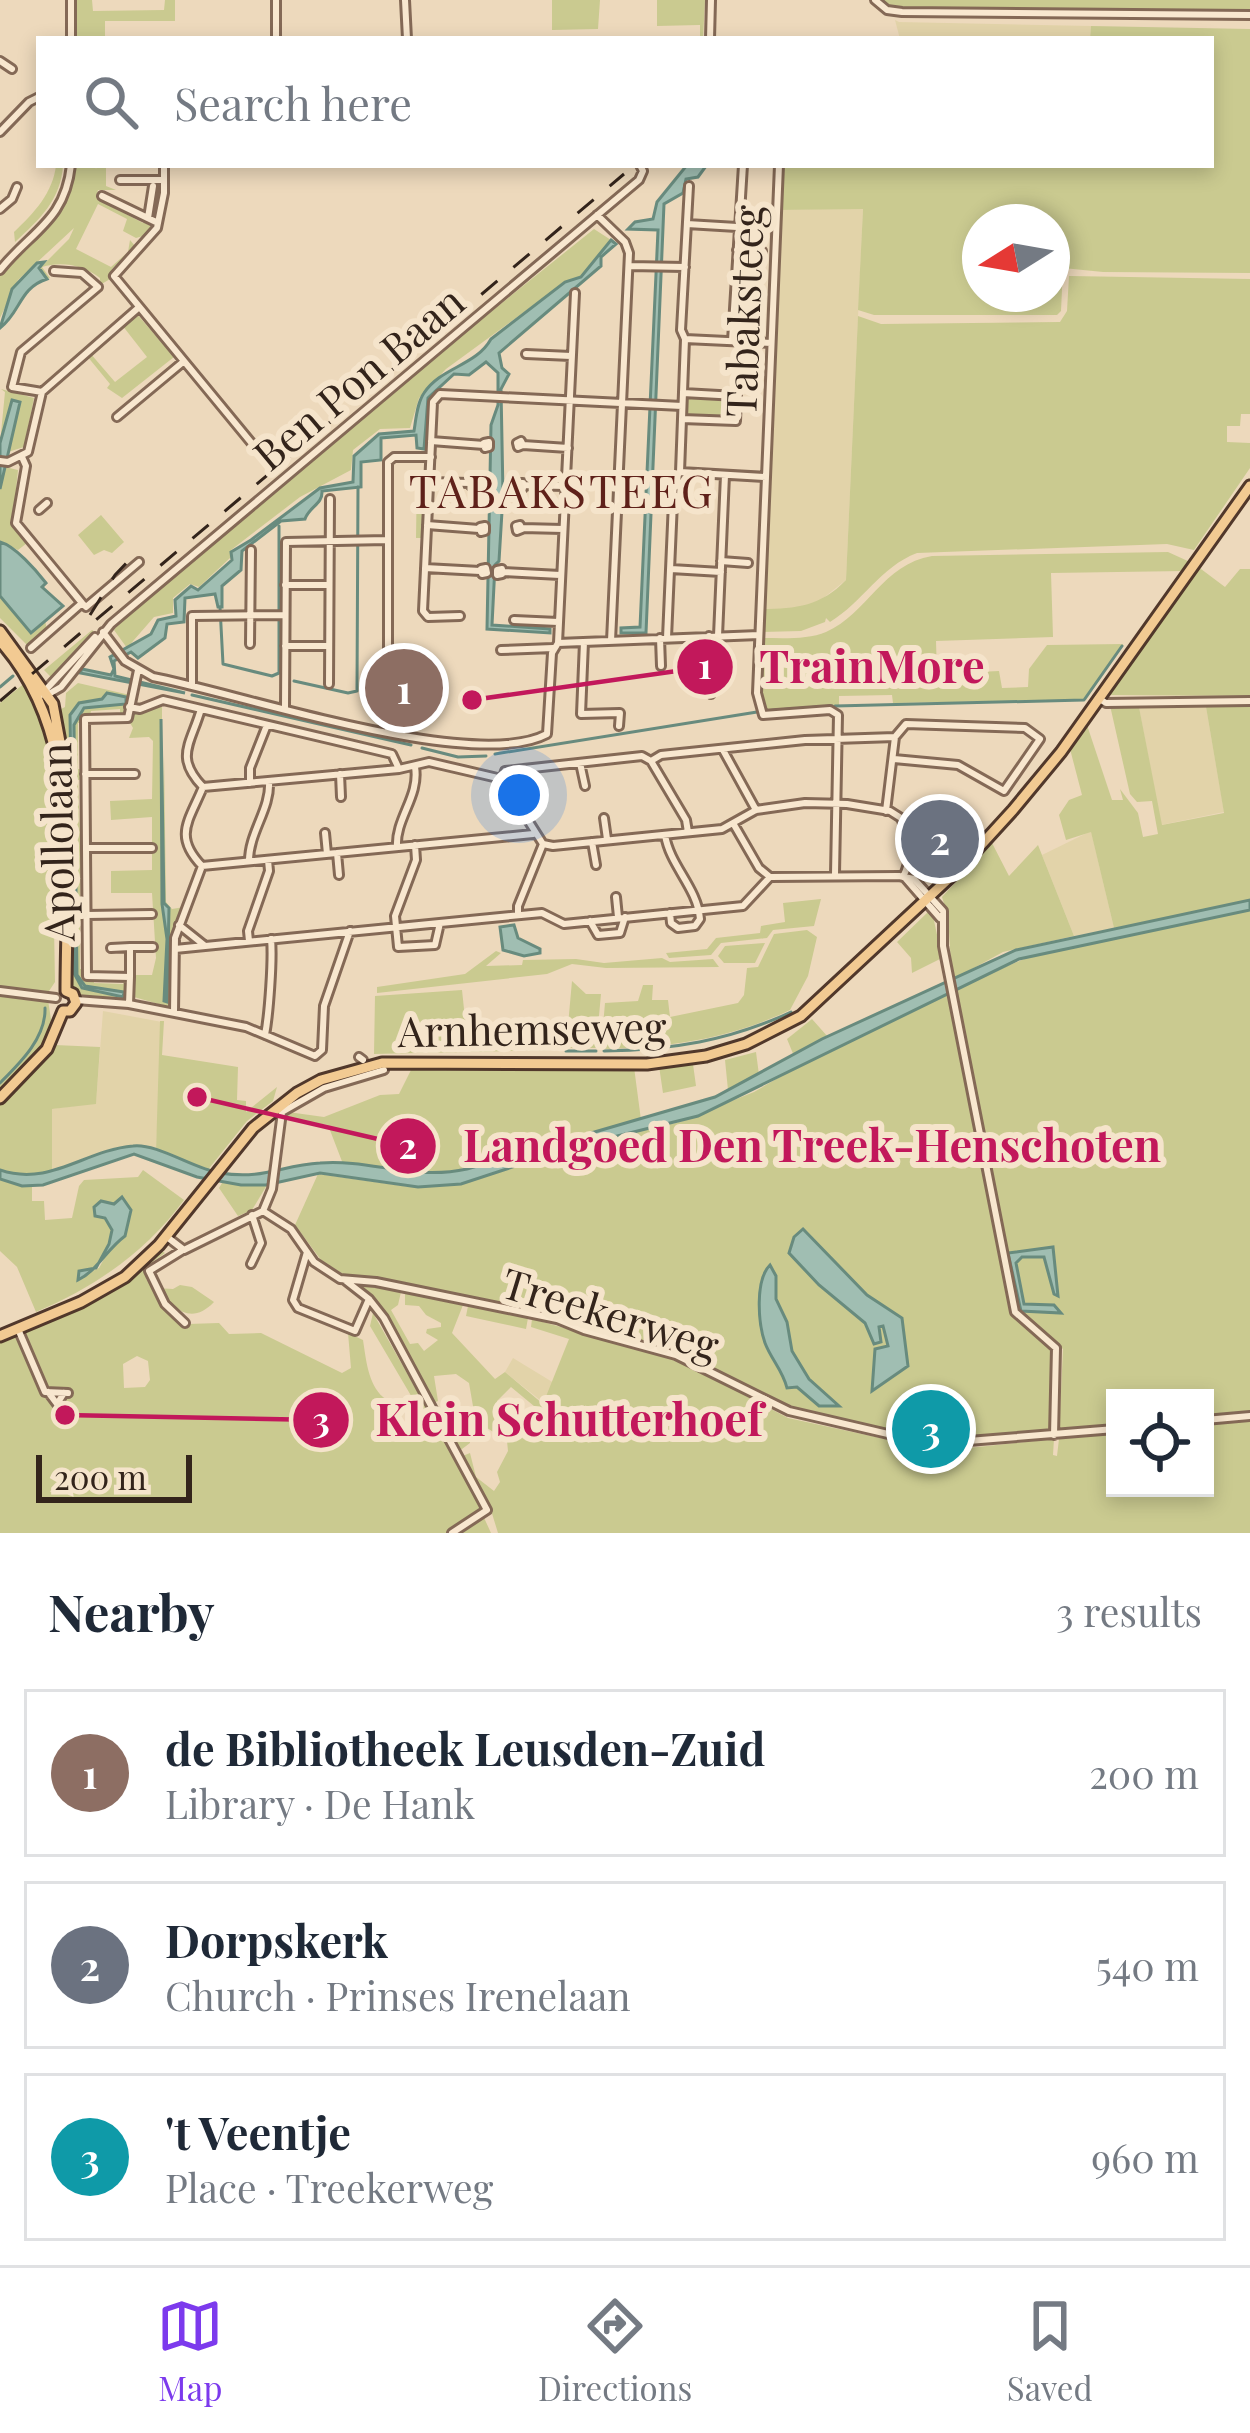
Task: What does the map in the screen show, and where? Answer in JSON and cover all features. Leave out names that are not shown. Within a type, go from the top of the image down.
[{"type":"main road","name":"Arnhemseweg","points":[[0,1334],[81,1302],[124,1277],[167,1237],[253,1128],[297,1093],[357,1068],[410,1062],[647,1064],[706,1056],[784,1027],[811,1008],[929,898],[1013,809],[1061,752],[1250,486]]},
{"type":"main road","points":[[0,631],[43,694],[61,782],[61,994],[56,1006],[63,1011],[72,1009],[76,1000],[61,994]]},
{"type":"main road","points":[[0,641],[43,694]]},
{"type":"main road","points":[[0,1098],[47,1049],[63,1011]]},
{"type":"street","points":[[71,0],[71,36]]},
{"type":"street","points":[[276,0],[276,36]]},
{"type":"street","points":[[406,0],[407,36]]},
{"type":"street","points":[[710,36],[711,0]]},
{"type":"street","points":[[875,0],[896,12],[1250,15]]},
{"type":"street","points":[[0,61],[12,69]]},
{"type":"street","points":[[0,131],[36,99]]},
{"type":"street","points":[[0,270],[52,219],[63,199],[70,168]]},
{"type":"street","points":[[164,168],[152,237],[114,276],[254,446]]},
{"type":"street","name":"Ben Pon Baan","points":[[43,694],[67,680],[103,632],[639,180],[642,168]]},
{"type":"street","points":[[732,341],[742,168]]},
{"type":"street","name":"Tabaksteeg","points":[[779,168],[759,635],[761,714],[834,711],[839,739]]},
{"type":"street","points":[[120,180],[164,180]]},
{"type":"street","points":[[148,218],[153,186]]},
{"type":"street","points":[[661,666],[674,479],[680,472],[689,186]]},
{"type":"street","points":[[0,209],[12,199],[16,187]]},
{"type":"street","points":[[0,195],[11,195]]},
{"type":"street","points":[[102,196],[158,223]]},
{"type":"street","points":[[597,215],[625,242],[629,266],[611,641]]},
{"type":"street","points":[[687,224],[738,227]]},
{"type":"street","points":[[737,250],[763,251]]},
{"type":"street","points":[[629,266],[685,267]]},
{"type":"street","points":[[42,392],[12,387],[20,352],[98,286],[82,273],[54,271]]},
{"type":"street","points":[[103,632],[136,672],[452,745],[507,745],[543,737],[550,717],[558,622],[575,293]]},
{"type":"street","points":[[0,459],[18,459],[28,452],[42,392],[138,308]]},
{"type":"street","points":[[685,339],[771,343]]},
{"type":"street","points":[[526,354],[572,356]]},
{"type":"street","points":[[117,417],[183,362]]},
{"type":"street","points":[[460,616],[424,615],[433,402],[440,394],[682,406]]},
{"type":"street","points":[[682,394],[737,396],[736,421],[682,418]]},
{"type":"street","points":[[431,441],[484,445]]},
{"type":"street","points":[[524,445],[568,448]]},
{"type":"street","points":[[388,732],[389,459],[430,457]]},
{"type":"street","points":[[18,459],[26,466],[16,523],[86,607],[139,562]]},
{"type":"street","points":[[680,472],[766,477]]},
{"type":"street","points":[[712,694],[725,476]]},
{"type":"street","points":[[429,482],[470,483]]},
{"type":"street","points":[[524,485],[565,486]]},
{"type":"street","points":[[329,684],[330,499]]},
{"type":"street","points":[[39,510],[47,503]]},
{"type":"street","points":[[427,525],[479,529]]},
{"type":"street","points":[[522,528],[562,530]]},
{"type":"street","points":[[285,707],[281,615],[287,541],[388,540]]},
{"type":"street","points":[[250,644],[251,550]]},
{"type":"street","points":[[722,561],[748,563]]},
{"type":"street","points":[[425,568],[480,571]]},
{"type":"street","points":[[670,569],[721,572]]},
{"type":"street","points":[[503,572],[560,575]]},
{"type":"street","points":[[285,585],[330,585]]},
{"type":"street","points":[[31,648],[82,603]]},
{"type":"street","points":[[192,685],[192,616],[281,615]]},
{"type":"street","points":[[514,620],[558,622]]},
{"type":"street","points":[[500,650],[759,635]]},
{"type":"street","points":[[584,642],[581,714],[620,713],[620,726]]},
{"type":"street","points":[[285,646],[329,646]]},
{"type":"street","points":[[136,672],[130,707],[140,709],[163,700],[392,754],[398,769]]},
{"type":"street","points":[[1098,698],[1106,703],[1250,700]]},
{"type":"street","name":"Apollolaan","points":[[130,707],[128,718],[85,719],[87,976],[130,977]]},
{"type":"street","points":[[201,709],[185,753],[187,770],[203,787]]},
{"type":"street","points":[[886,811],[895,737],[906,724],[1024,728],[1040,744],[1004,791],[958,765],[894,759]]},
{"type":"street","points":[[250,783],[250,768],[267,725]]},
{"type":"street","points":[[651,761],[657,756],[722,748],[895,737]]},
{"type":"street","points":[[835,874],[839,739]]},
{"type":"street","points":[[722,748],[756,810]]},
{"type":"street","points":[[502,779],[506,771],[643,756],[651,761],[686,819],[688,832]]},
{"type":"street","points":[[203,787],[429,762],[502,779],[533,834],[553,846],[722,829],[756,810],[837,804],[902,818],[910,860],[903,877]]},
{"type":"street","points":[[580,764],[585,787]]},
{"type":"street","points":[[397,847],[396,835],[417,782],[416,767]]},
{"type":"street","points":[[86,774],[135,774]]},
{"type":"street","points":[[340,774],[341,797]]},
{"type":"street","points":[[250,861],[249,848],[270,794],[269,781]]},
{"type":"street","points":[[202,866],[187,850],[185,835],[203,787]]},
{"type":"street","points":[[604,818],[607,840]]},
{"type":"street","points":[[733,823],[770,878]]},
{"type":"street","points":[[325,833],[327,854]]},
{"type":"street","points":[[202,866],[533,834]]},
{"type":"street","points":[[665,835],[699,910],[697,925],[678,928],[671,923],[670,913]]},
{"type":"street","points":[[592,842],[596,865]]},
{"type":"street","points":[[519,915],[518,906],[543,844]]},
{"type":"street","points":[[415,845],[416,860],[395,916],[398,946],[435,944],[440,923]]},
{"type":"street","points":[[86,848],[152,848]]},
{"type":"street","points":[[337,853],[339,875]]},
{"type":"street","points":[[249,941],[268,860]]},
{"type":"street","points":[[174,1012],[179,925],[202,866]]},
{"type":"street","points":[[175,949],[321,929],[350,932],[547,914],[564,924],[743,906],[770,878],[835,874],[914,879],[943,910],[949,980],[1015,1312],[1056,1348],[1054,1435]]},
{"type":"street","points":[[590,921],[598,935],[620,933],[616,897]]},
{"type":"street","points":[[87,915],[152,914]]},
{"type":"street","points":[[179,925],[204,945]]},
{"type":"street","points":[[76,1000],[129,1004],[246,1027],[312,1056],[322,1050],[324,1006],[350,932]]},
{"type":"street","points":[[266,1035],[271,939]]},
{"type":"street","name":"Apollolaan","points":[[129,1004],[130,947]]},
{"type":"street","name":"Apollolaan","points":[[111,948],[153,947]]},
{"type":"street","points":[[0,991],[61,994]]},
{"type":"street","name":"Arnhemseweg","points":[[263,1211],[272,1189],[282,1112],[346,1078],[384,1070]]},
{"type":"street","points":[[185,1322],[165,1304],[149,1271],[263,1211],[291,1229],[324,1270],[369,1299],[384,1318],[487,1510],[452,1533]]},
{"type":"street","points":[[251,1264],[261,1243],[252,1215]]},
{"type":"street","points":[[167,1237],[184,1250]]},
{"type":"street","points":[[308,1252],[293,1300],[298,1308],[355,1331],[369,1299]]},
{"type":"street","name":"Treekerweg","points":[[346,1281],[376,1282],[557,1319],[676,1355],[789,1411],[931,1444],[1106,1431]]},
{"type":"street","points":[[16,1329],[45,1392],[66,1393]]},
{"type":"street","points":[[1214,1419],[1250,1416]]},
{"type":"shaded area","points":[[895,20],[1091,26],[1090,36],[899,36]]},
{"type":"shaded area","points":[[685,168],[705,168],[698,177],[686,179],[683,193],[664,204],[646,633],[621,633],[621,628],[640,627],[658,230],[628,229],[635,222],[653,219],[657,202]]},
{"type":"shaded area","points":[[863,208],[846,580],[817,603],[795,609],[761,609],[778,210]]},
{"type":"shaded area","points":[[611,240],[616,244],[601,257],[601,266],[499,353],[502,368],[509,374],[501,389],[503,495],[492,625],[550,629],[550,633],[487,629],[491,425],[498,405],[498,373],[486,362],[469,375],[454,374],[428,398],[424,449],[417,448],[416,435],[381,438],[381,460],[361,462],[361,487],[322,491],[305,519],[281,521],[242,551],[241,570],[222,586],[222,607],[215,594],[185,598],[184,622],[167,624],[165,638],[138,658],[131,652],[114,661],[115,676],[185,693],[80,673],[82,669],[111,675],[110,657],[151,634],[158,620],[176,616],[175,600],[191,586],[198,590],[232,560],[231,552],[320,488],[353,482],[354,456],[379,434],[414,431],[420,401],[431,384],[477,355],[565,282],[581,277]]},
{"type":"shaded area","points":[[44,262],[39,268],[47,279],[25,294],[0,328],[12,289],[37,263]]},
{"type":"shaded area","points":[[12,400],[20,402],[0,489],[0,443]]},
{"type":"shaded area","points":[[0,542],[25,559],[46,583],[42,587],[63,606],[31,633],[0,596]]},
{"type":"shaded area","points":[[107,693],[126,697],[126,704],[84,708],[74,725],[77,975],[85,986],[124,992],[123,997],[82,988],[74,973],[70,715],[79,703],[102,699]]},
{"type":"shaded area","points":[[1205,701],[1224,812],[1161,825],[1138,702]]},
{"type":"shaded area","points":[[161,719],[164,903],[169,908],[167,1002],[164,1001],[167,939],[162,904]]},
{"type":"shaded area","points":[[1091,831],[1114,928],[1074,936],[1042,855]]},
{"type":"shaded area","points":[[1250,900],[1250,910],[1019,959],[698,1116],[573,1147],[461,1184],[418,1187],[320,1173],[266,1185],[241,1185],[197,1177],[134,1154],[43,1185],[22,1186],[0,1179],[0,1170],[35,1174],[133,1146],[236,1175],[320,1163],[428,1173],[467,1169],[715,1097],[822,1039],[1016,950]]},
{"type":"shaded area","points":[[514,925],[518,938],[540,953],[524,956],[503,950],[500,927]]},
{"type":"shaded area","points":[[103,1011],[162,1022],[156,1151],[128,1147],[52,1172],[52,1109],[96,1103]]},
{"type":"shaded area","points":[[122,1197],[131,1210],[125,1236],[99,1263],[112,1230],[105,1218],[95,1216],[94,1207],[101,1201],[114,1204]]},
{"type":"shaded area","points":[[803,1229],[867,1295],[902,1318],[908,1366],[872,1391],[875,1349],[888,1346],[883,1326],[879,1327],[881,1342],[874,1344],[865,1323],[789,1253],[794,1237]]},
{"type":"shaded area","points":[[1053,1247],[1058,1296],[1044,1257],[1022,1257],[1016,1263],[1024,1304],[1054,1305],[1061,1313],[1021,1311],[1008,1253]]},
{"type":"shaded area","points":[[770,1265],[792,1351],[809,1379],[839,1406],[819,1406],[797,1387],[787,1388],[761,1324],[762,1281]]},
{"type":"shaded area","points":[[513,1358],[554,1383],[545,1404],[505,1372]]},
{"type":"green space","points":[[74,0],[92,0],[93,11],[164,10],[165,0],[175,0],[175,21],[105,21],[105,36],[74,36]]},
{"type":"green space","points":[[552,0],[600,0],[598,29],[552,30]]},
{"type":"green space","points":[[657,0],[705,0],[703,36],[700,25],[657,26]]},
{"type":"green space","points":[[878,0],[1250,0],[1250,11],[901,10]]},
{"type":"green space","points":[[1091,26],[1250,29],[1250,273],[1070,269],[1070,204],[962,204],[962,312],[1060,312],[874,315],[858,310],[863,209],[778,210],[781,168],[1214,168],[1214,36],[1090,36]]},
{"type":"green space","points":[[55,168],[62,168],[53,199],[15,242],[14,232],[47,193]]},
{"type":"green space","points":[[73,168],[106,168],[106,186],[116,190],[98,190],[96,198],[153,224],[150,234],[136,238],[123,231],[127,219],[98,204],[76,249],[111,267],[128,252],[130,240],[135,246],[112,269],[110,279],[100,285],[100,278],[87,270],[57,264],[42,267],[47,279],[39,269],[74,228],[18,280],[0,318],[0,276],[47,227],[70,185]]},
{"type":"green space","points":[[594,229],[611,240],[581,277],[565,282],[446,369],[419,398],[410,428],[380,429],[353,450],[351,470],[300,497],[231,550],[230,558],[199,587],[190,584],[173,598],[173,613],[154,617],[127,648],[114,630],[117,625],[391,392]]},
{"type":"green space","points":[[1070,276],[1250,279],[1250,414],[1241,414],[1240,426],[1227,426],[1227,442],[1250,443],[1250,468],[1194,550],[1167,544],[917,553],[892,567],[830,622],[826,618],[801,631],[761,632],[761,609],[807,604],[827,596],[846,580],[858,316],[881,324],[1060,322],[1070,312]]},
{"type":"green space","points":[[136,313],[174,357],[122,398],[107,388],[110,384],[87,356],[90,353],[115,382],[147,357],[122,325]]},
{"type":"green space","points":[[1,389],[34,398],[24,447],[8,452],[20,403],[12,401],[0,443],[5,392]]},
{"type":"green space","points":[[685,394],[740,396],[739,420],[684,417]]},
{"type":"green space","points":[[5,467],[18,470],[13,520],[27,543],[18,550],[0,542]]},
{"type":"green space","points":[[417,473],[427,473],[423,538],[416,538]]},
{"type":"green space","points":[[101,515],[124,542],[112,553],[104,550],[94,555],[78,535]]},
{"type":"green space","points":[[1168,552],[1190,562],[1184,571],[1051,573],[1053,637],[936,641],[937,674],[999,671],[1002,688],[1028,687],[1029,669],[1047,645],[1123,644],[1086,700],[893,703],[892,695],[839,696],[839,705],[763,711],[760,638],[826,632],[915,561],[932,556]]},
{"type":"green space","points":[[1197,566],[1225,587],[1240,569],[1250,569],[1250,696],[1108,695]]},
{"type":"green space","points":[[0,596],[31,632],[45,620],[47,630],[28,646],[0,618]]},
{"type":"green space","points":[[95,632],[53,679],[44,670]]},
{"type":"green space","points":[[26,682],[47,732],[51,761],[55,982],[47,994],[0,988],[0,703]]},
{"type":"green space","points":[[78,683],[130,695],[124,714],[120,715],[120,709],[91,711],[78,723],[78,769],[83,769],[84,779],[78,780],[80,834],[85,834],[80,969],[94,983],[123,984],[126,979],[127,998],[123,1000],[80,996],[70,986],[69,810],[59,710],[65,707],[66,693]],"holes":[[[109,693],[127,697],[125,705],[87,708],[74,725],[77,975],[86,986],[124,992],[123,997],[87,989],[73,972],[70,715],[79,703]]]},
{"type":"green space","points":[[1109,701],[1138,702],[1162,825],[1224,813],[1205,701],[1250,701],[1250,900],[1114,928],[1091,832],[1066,840],[1059,815],[1069,800],[1082,795],[1070,749],[1087,725],[1112,800],[1123,800],[1120,789],[1138,813],[1143,837],[1158,834],[1152,801],[1137,802],[1130,794]]},
{"type":"green space","points":[[162,704],[166,902],[172,909],[184,907],[173,935],[173,1004],[169,1007],[134,997],[134,975],[152,975],[156,958],[152,893],[111,893],[111,871],[152,870],[152,817],[111,820],[110,801],[152,799],[153,741],[129,738],[133,728],[129,721],[133,713]]},
{"type":"green space","points":[[934,828],[932,844],[950,863],[930,878],[914,866],[912,833]]},
{"type":"green space","points":[[992,843],[1009,876],[1038,845],[1074,936],[1003,952],[952,980],[948,916],[942,897]]},
{"type":"green space","points":[[821,899],[814,926],[721,943],[711,955],[669,958],[666,953],[707,949],[716,938],[760,933],[761,926],[785,922],[783,903]]},
{"type":"green space","points":[[1250,910],[1250,1414],[1214,1417],[1214,1389],[1106,1389],[1106,1429],[1059,1434],[1063,1349],[1022,1314],[1013,1253],[1008,1253],[954,989],[1031,956]]},
{"type":"green space","points":[[928,912],[933,916],[942,958],[912,973],[911,958],[897,942]]},
{"type":"green space","points":[[807,930],[817,937],[808,976],[790,1010],[697,1040],[601,1049],[605,1003],[638,1001],[643,985],[653,985],[652,1000],[668,1000],[670,1017],[738,1003],[744,995],[747,968],[758,967],[774,934]]},
{"type":"green space","points":[[765,943],[755,963],[724,963],[718,956],[725,946]]},
{"type":"green space","points":[[496,951],[501,953],[486,966],[522,965],[523,960],[604,963],[662,958],[670,962],[713,959],[719,967],[572,964],[547,974],[377,993],[377,987],[465,974]]},
{"type":"green space","points":[[572,981],[586,994],[601,994],[596,1048],[566,1048]]},
{"type":"green space","points":[[462,990],[466,1028],[547,1026],[549,1050],[374,1054],[375,996]]},
{"type":"green space","points":[[949,991],[1013,1311],[1055,1351],[1050,1433],[936,1442],[792,1413],[679,1350],[585,1329],[557,1316],[343,1274],[321,1260],[295,1225],[318,1174],[410,1187],[447,1186],[591,1142],[676,1123],[754,1092],[828,1049]]},
{"type":"green space","points":[[0,994],[48,1000],[55,1045],[100,1047],[96,1104],[52,1109],[52,1172],[26,1176],[0,1170]]},
{"type":"green space","points":[[812,1019],[828,1037],[794,1056],[787,1039]]},
{"type":"green space","points":[[160,1021],[164,1021],[162,1055],[238,1067],[237,1100],[246,1101],[246,1112],[277,1087],[273,1101],[247,1121],[207,1171],[156,1151]]},
{"type":"green space","points":[[756,1052],[759,1075],[728,1090],[725,1060]]},
{"type":"green space","points":[[693,1064],[696,1086],[663,1093],[659,1066]]},
{"type":"green space","points":[[634,1067],[641,1120],[446,1173],[343,1164],[328,1125],[286,1118],[288,1112],[324,1117],[380,1095],[399,1094],[412,1068]]},
{"type":"green space","points":[[143,1170],[184,1200],[118,1266],[36,1312],[17,1267],[0,1251],[0,1179],[32,1187],[32,1201],[44,1201],[45,1220],[72,1218],[84,1180],[138,1177]],"holes":[[[108,1205],[131,1210],[125,1236],[92,1271],[110,1244],[112,1227],[104,1218]]]},
{"type":"green space","points":[[222,1183],[267,1185],[252,1210],[238,1216],[219,1188]]},
{"type":"green space","points":[[160,1250],[165,1253],[147,1266],[146,1279],[188,1324],[219,1323],[229,1334],[261,1333],[342,1373],[351,1368],[348,1333],[363,1340],[374,1385],[397,1410],[383,1398],[385,1406],[406,1425],[423,1416],[370,1326],[373,1313],[465,1476],[491,1533],[0,1533],[0,1338],[84,1304]],"holes":[[[137,1356],[148,1361],[150,1380],[145,1387],[124,1388],[123,1364]]]},
{"type":"green space","points":[[354,1284],[401,1292],[398,1305],[391,1310],[410,1344],[418,1343],[424,1351],[438,1340],[427,1329],[441,1327],[441,1323],[419,1306],[405,1305],[405,1293],[463,1305],[452,1333],[495,1379],[505,1372],[543,1404],[569,1339],[531,1327],[532,1319],[676,1359],[788,1418],[940,1451],[1054,1439],[1053,1455],[1057,1456],[1059,1439],[1106,1434],[1106,1497],[1214,1497],[1214,1423],[1250,1419],[1250,1533],[498,1533],[490,1507],[460,1457],[470,1453],[476,1477],[494,1491],[507,1441],[478,1422],[469,1424],[470,1443],[458,1452],[437,1414],[453,1410],[457,1417],[474,1412],[469,1383],[456,1374],[434,1376],[438,1401],[431,1404],[381,1313]],"holes":[[[511,1387],[540,1411],[525,1432],[535,1432],[533,1438],[516,1436],[499,1418],[497,1401]]]},
{"type":"green space","points":[[180,1285],[214,1302],[190,1314],[176,1308],[156,1288]]},
{"type":"green space","points":[[468,1306],[528,1318],[526,1329],[466,1316]]},
{"type":"waterway","points":[[294,681],[357,691],[358,487]]},
{"type":"waterway","points":[[220,607],[223,664],[272,676],[279,673],[279,526]]},
{"type":"waterway","points":[[835,706],[1084,700],[1122,646]]},
{"type":"waterway","points":[[0,687],[13,676]]},
{"type":"waterway","points":[[192,695],[411,745]]},
{"type":"waterway","points":[[763,711],[832,706]]},
{"type":"waterway","points":[[495,754],[757,712]]},
{"type":"waterway","points":[[422,748],[458,757],[486,756]]},
{"type":"waterway","points":[[0,1083],[36,1040],[45,1008]]},
{"type":"waterway","points":[[604,1051],[699,1042],[791,1012]]},
{"type":"waterway","points":[[566,1051],[596,1051]]},
{"type":"railway","points":[[0,701],[624,174]]},
{"type":"railway","points":[[90,615],[115,575],[136,553]]},
{"type":"place","name":"de Bibliotheek Leusden-Zuid","points":[[404,688]]},
{"type":"place","name":"TrainMore","points":[[472,700]]},
{"type":"place","name":"Dorpskerk","points":[[940,839]]},
{"type":"place","name":"Landgoed Den Treek-Henschoten","points":[[197,1097]]},
{"type":"place","name":"Klein Schutterhoef","points":[[65,1415]]},
{"type":"place","name":"'t Veentje","points":[[931,1429]]},
{"type":"district","name":"TABAKSTEEG","points":[[562,489]]}]
